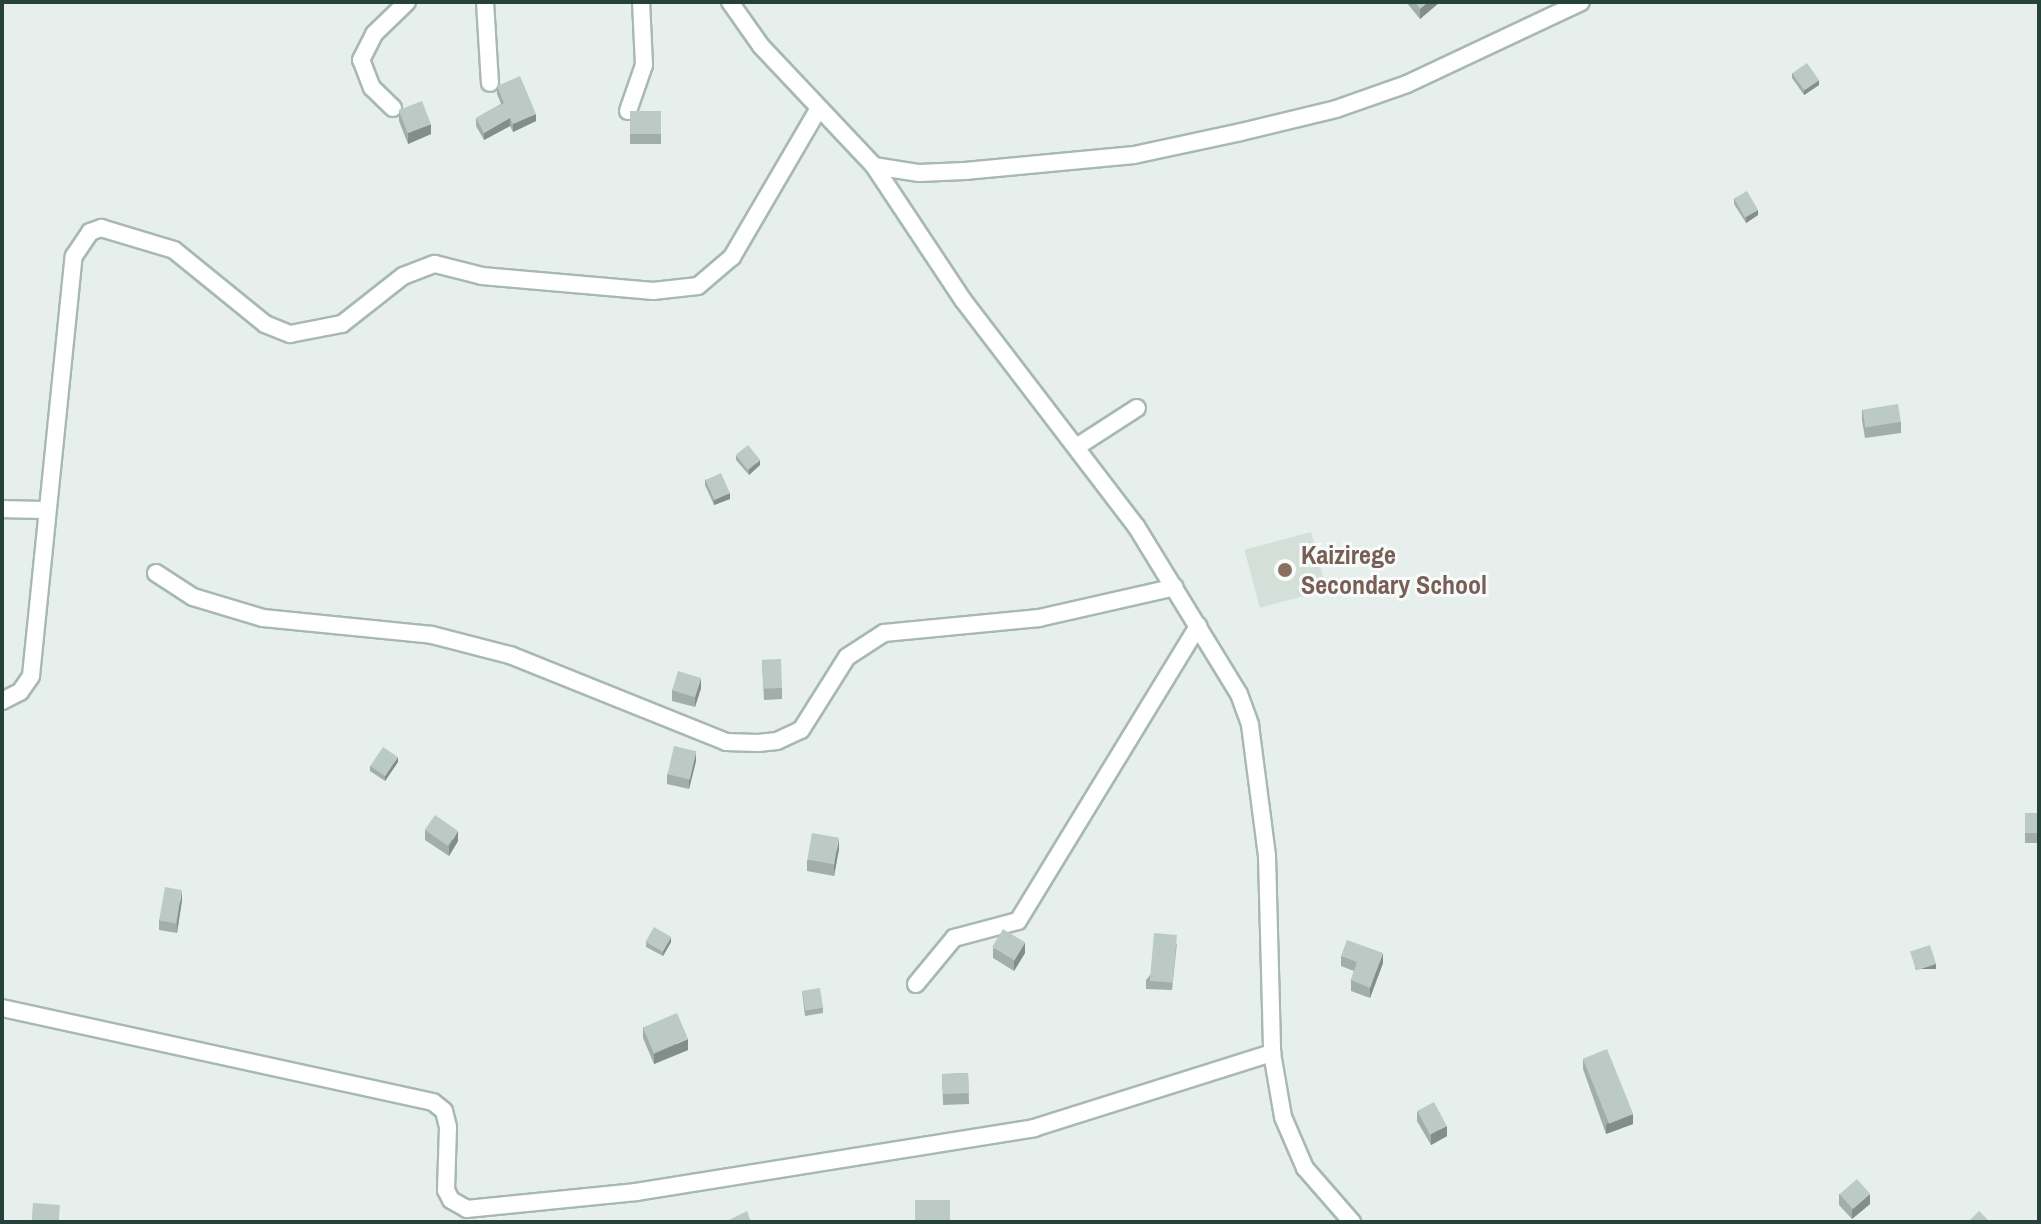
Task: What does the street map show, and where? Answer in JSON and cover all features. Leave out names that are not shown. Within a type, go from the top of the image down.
[{"type":"street","points":[[393,108],[372,88],[361,60],[374,34],[407,2]]},
{"type":"street","points":[[485,2],[490,83]]},
{"type":"street","points":[[628,111],[644,65],[641,2]]},
{"type":"street","points":[[730,2],[818,110],[874,166],[963,300],[1078,446],[1175,587],[1239,694],[1250,725],[1267,856],[1272,1053],[1292,1142],[1318,1185],[1352,1222]]},
{"type":"street","points":[[874,166],[919,173],[1088,159],[1241,132],[1407,84],[1581,2]]},
{"type":"street","points":[[2,701],[20,692],[31,676],[74,256],[90,232],[101,228],[174,250],[265,324],[290,334],[342,324],[403,276],[435,264],[482,276],[637,290],[698,286],[732,257],[818,110]]},
{"type":"street","points":[[1078,446],[1137,408]]},
{"type":"street","points":[[2,509],[47,510]]},
{"type":"street","points":[[156,573],[193,597],[263,618],[432,635],[510,655],[726,742],[758,743],[777,741],[801,730],[847,657],[884,633],[1039,618],[1175,587]]},
{"type":"street","points":[[916,984],[954,938],[1013,925],[1024,915],[1198,626]]},
{"type":"street","points":[[2,1008],[433,1102],[444,1111],[448,1127],[446,1190],[451,1200],[467,1209],[636,1192],[1034,1128],[1272,1053]]},
{"type":"shaded area","name":"Kaizirege Secondary School","points":[[1311,532],[1327,590],[1260,608],[1244,550]]},
{"type":"building","points":[[1415,2],[1428,2],[1420,9]]},
{"type":"building","points":[[1807,63],[1819,80],[1804,91],[1792,73]]},
{"type":"building","points":[[520,76],[536,114],[513,124],[510,118],[484,133],[476,118],[504,103],[497,86]]},
{"type":"building","points":[[422,101],[431,124],[408,133],[399,110]]},
{"type":"building","points":[[630,111],[661,111],[661,134],[630,134]]},
{"type":"building","points":[[1747,191],[1758,210],[1745,218],[1734,198]]},
{"type":"building","points":[[1898,404],[1901,422],[1865,427],[1862,410]]},
{"type":"building","points":[[748,445],[760,460],[748,470],[736,455]]},
{"type":"building","points":[[721,473],[730,493],[714,500],[705,480]]},
{"type":"building","points":[[781,659],[782,688],[763,689],[762,660]]},
{"type":"building","points":[[678,671],[701,678],[695,697],[672,690]]},
{"type":"building","points":[[674,746],[696,751],[690,779],[667,774]]},
{"type":"building","points":[[383,747],[398,757],[385,776],[370,766]]},
{"type":"building","points":[[2025,813],[2039,813],[2039,833],[2025,833]]},
{"type":"building","points":[[435,815],[458,831],[448,846],[425,830]]},
{"type":"building","points":[[812,833],[839,838],[834,864],[807,860]]},
{"type":"building","points":[[165,887],[182,890],[176,923],[159,920]]},
{"type":"building","points":[[654,927],[671,937],[663,952],[646,942]]},
{"type":"building","points":[[1003,929],[1025,942],[1014,960],[992,947]]},
{"type":"building","points":[[1154,933],[1177,935],[1173,983],[1150,981]]},
{"type":"building","points":[[1347,940],[1383,953],[1370,988],[1351,980],[1357,962],[1341,956]]},
{"type":"building","points":[[1930,945],[1936,964],[1916,971],[1910,951]]},
{"type":"building","points":[[820,988],[823,1008],[805,1011],[802,991]]},
{"type":"building","points":[[677,1013],[688,1039],[654,1053],[643,1027]]},
{"type":"building","points":[[1607,1049],[1633,1114],[1609,1124],[1583,1059]]},
{"type":"building","points":[[968,1073],[969,1093],[943,1094],[942,1074]]},
{"type":"building","points":[[1434,1102],[1447,1126],[1430,1135],[1417,1111]]},
{"type":"building","points":[[1857,1179],[1870,1194],[1853,1209],[1840,1194]]},
{"type":"building","points":[[915,1200],[950,1200],[950,1222],[915,1222]]},
{"type":"building","points":[[33,1203],[60,1205],[59,1222],[32,1222]]},
{"type":"building","points":[[747,1211],[751,1222],[725,1222]]},
{"type":"building","points":[[1979,1211],[1990,1222],[1968,1222]]},
{"type":"place","name":"Kaizirege Secondary School","points":[[1285,570]]}]
